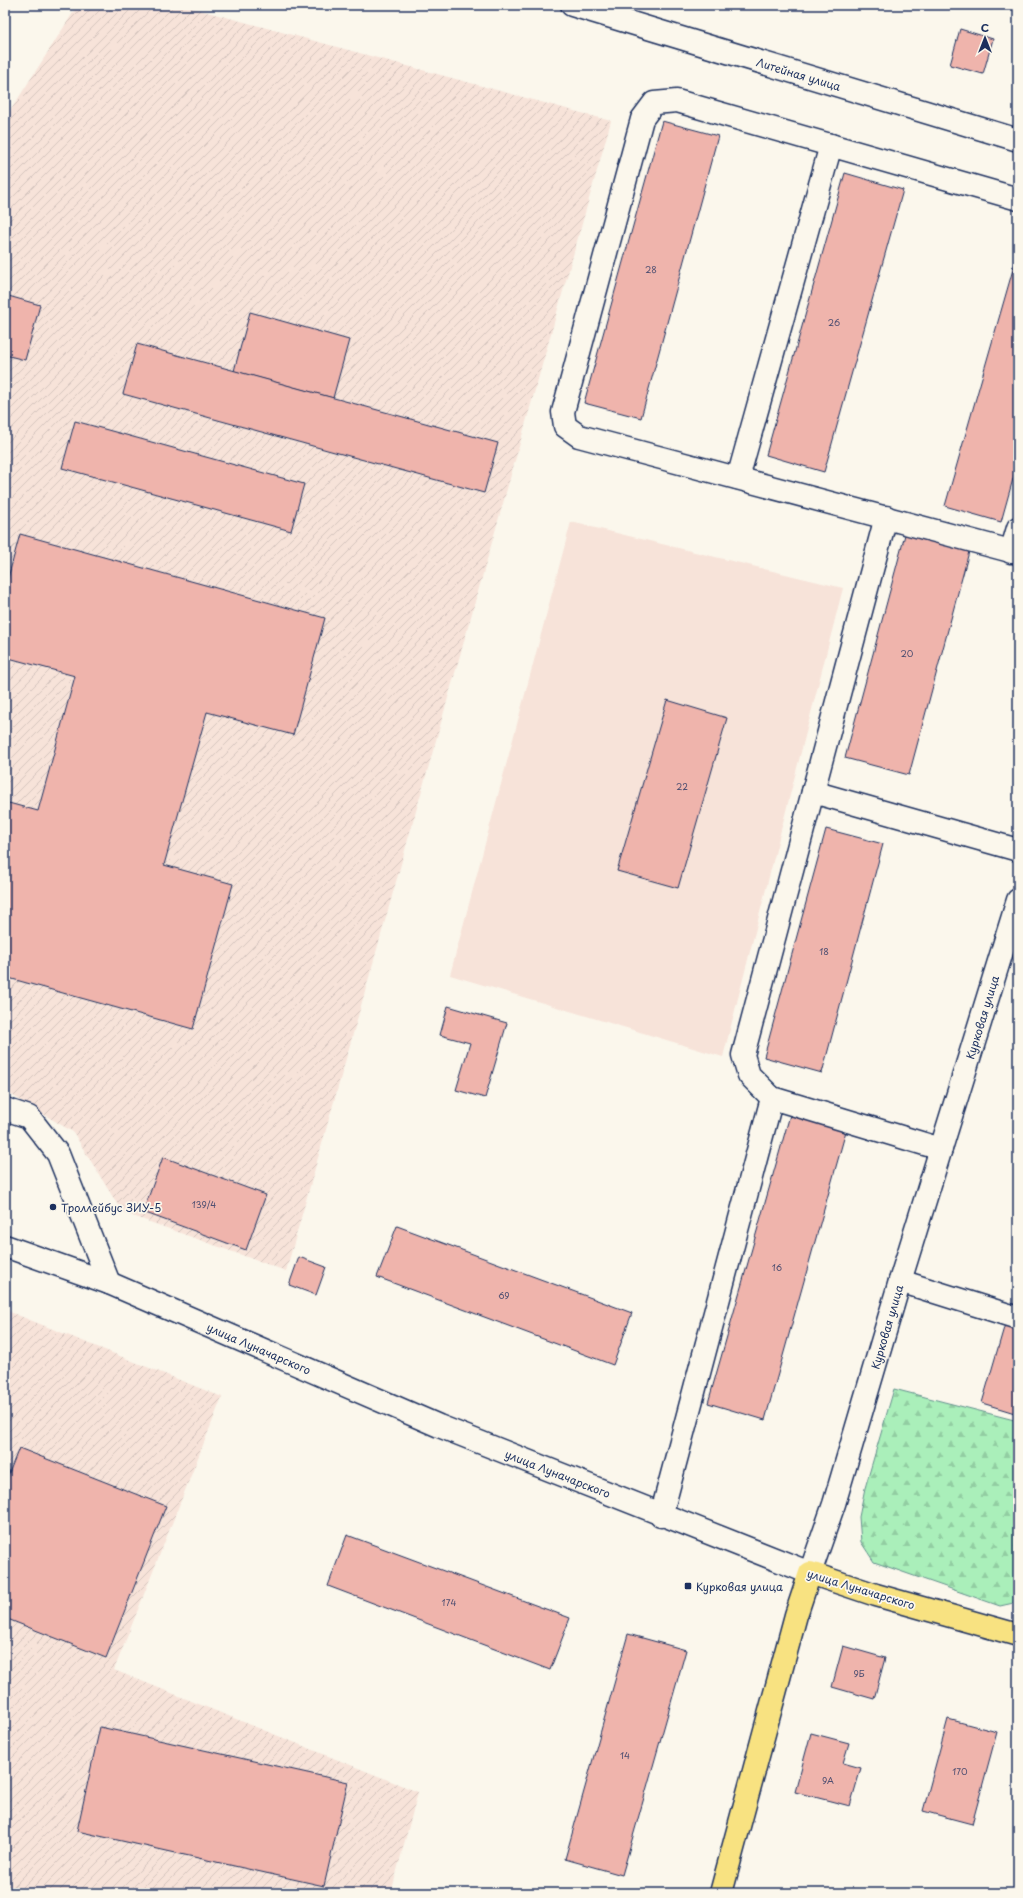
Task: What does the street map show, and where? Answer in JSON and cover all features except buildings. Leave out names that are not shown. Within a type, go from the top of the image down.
[{"type":"main road","name":"улица Луначарского","points":[[810,1573],[876,1595],[1018,1635]]},
{"type":"main road","name":"Курковая улица","points":[[721,1893],[796,1615],[810,1573]]},
{"type":"street","name":"Литейная улица","points":[[577,6],[1018,140]]},
{"type":"street","points":[[1018,199],[677,101],[654,103],[642,119],[563,412],[565,426],[579,436],[886,517],[1015,553],[1018,528]]},
{"type":"street","points":[[738,478],[831,145]]},
{"type":"street","points":[[886,517],[743,1055],[750,1075],[772,1098],[941,1149]]},
{"type":"street","points":[[813,792],[1018,850]]},
{"type":"street","name":"Курковая улица","points":[[810,1573],[834,1504],[900,1281],[1018,900]]},
{"type":"street","points":[[661,1516],[772,1098]]},
{"type":"street","points":[[5,1109],[29,1117],[58,1154],[109,1283]]},
{"type":"street","name":"улица Луначарского","points":[[5,1246],[109,1283],[439,1426],[661,1516],[810,1573]]},
{"type":"street","points":[[900,1281],[1018,1318]]},
{"type":"shaded area","points":[[78,5],[181,5],[611,121],[286,1271],[122,1212],[73,1132],[5,1091],[5,119]]},
{"type":"shaded area","points":[[571,522],[843,588],[723,1057],[450,975]]},
{"type":"shaded area","points":[[5,1310],[222,1397],[114,1670],[418,1792],[391,1893],[5,1893]]},
{"type":"green space","points":[[894,1389],[1018,1421],[1018,1602],[1000,1606],[874,1562],[861,1542],[859,1517],[865,1488]]},
{"type":"place","name":"Троллейбус ЗИУ-5","points":[[53,1207]]},
{"type":"place","name":"Курковая улица","points":[[688,1586]]}]
